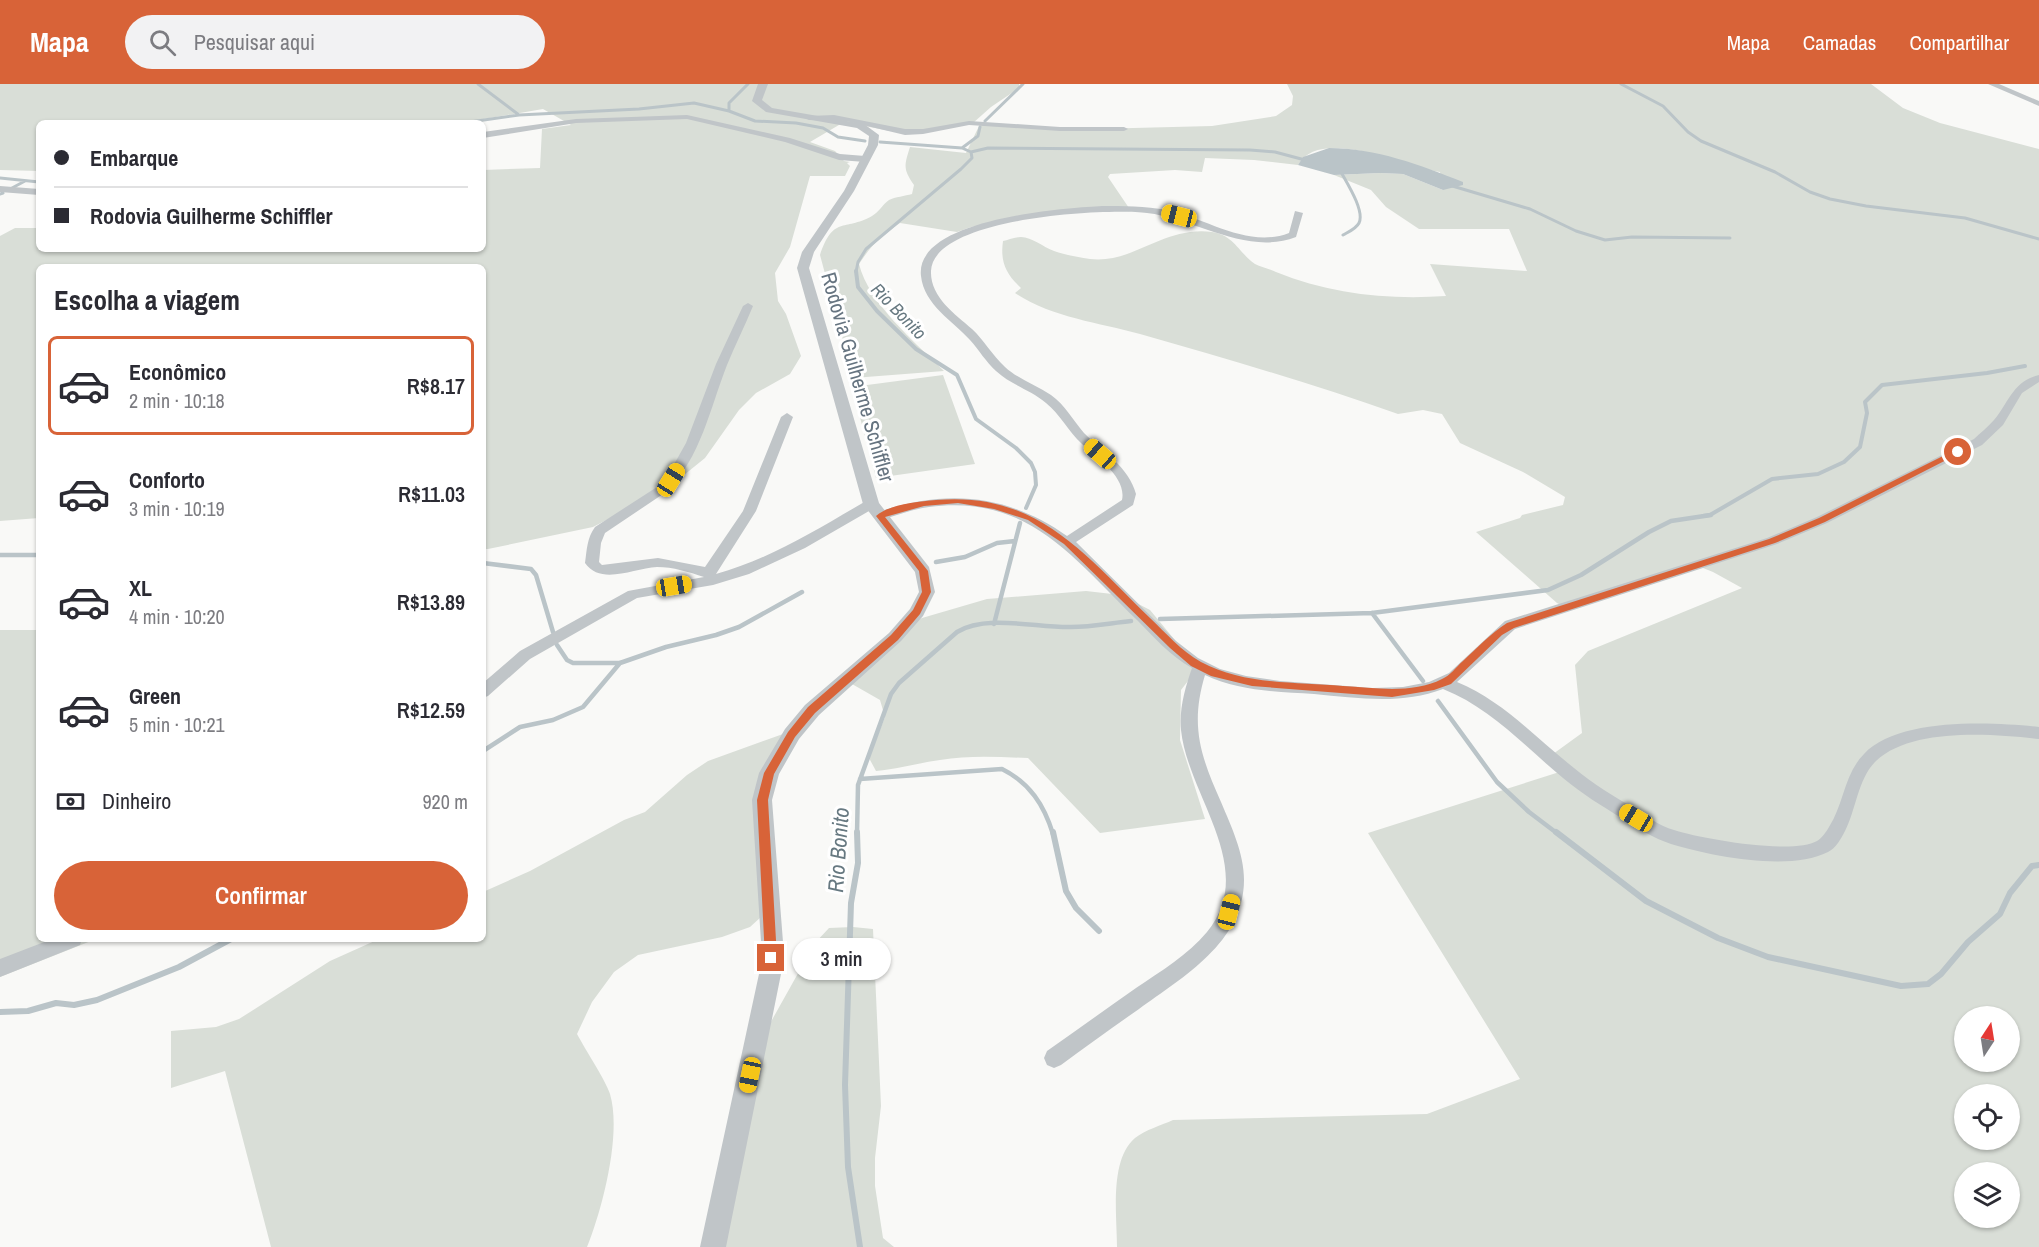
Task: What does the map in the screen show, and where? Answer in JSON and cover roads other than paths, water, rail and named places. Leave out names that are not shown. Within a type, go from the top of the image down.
[{"type":"street","name":"Rodovia Guilherme Schiffler","points":[[713,1247],[770,974],[772,942],[762,800],[769,773],[792,735],[812,710],[895,637],[917,612],[927,592],[923,571],[875,510],[803,268],[808,252],[849,191],[873,145],[874,135],[860,126],[775,112],[759,104],[757,97],[763,84]]},
{"type":"street","points":[[1992,84],[2039,104]]},
{"type":"street","points":[[809,118],[827,116],[848,118],[891,129],[922,133],[969,123],[1060,129],[1124,129]]},
{"type":"street","points":[[486,135],[576,121],[687,117],[787,140],[839,157],[865,159]]},
{"type":"street","points":[[0,189],[36,192]]},
{"type":"street","points":[[1067,542],[1128,502],[1130,494],[1124,481],[1111,463],[1085,441],[1055,405],[998,367],[975,338],[946,312],[934,297],[925,275],[923,268],[926,260],[949,241],[975,230],[1055,214],[1120,208],[1150,210],[1179,216],[1234,236],[1268,240],[1289,238],[1293,235],[1298,213]]},
{"type":"street","points":[[710,577],[671,564],[653,562],[616,569],[598,569],[592,563],[594,546],[596,535],[603,526],[654,497],[671,480],[693,443],[717,374],[748,306]]},
{"type":"street","points":[[486,689],[525,655],[633,594],[744,571],[875,510],[894,510],[928,503],[958,501],[977,503],[1031,518],[1067,542],[1173,646],[1200,666],[1214,673],[1252,682],[1344,691],[1392,693],[1413,691],[1443,683],[1461,670],[1486,644],[1510,625],[1772,541],[1822,520],[1978,442],[1999,422],[2018,391],[2039,378]]},
{"type":"street","points":[[710,577],[749,511],[787,417]]},
{"type":"street","points":[[1054,1058],[1176,971],[1220,929],[1229,912],[1235,880],[1233,857],[1195,760],[1188,733],[1192,692],[1200,666]]},
{"type":"street","points":[[1443,683],[1479,699],[1515,725],[1569,774],[1648,826],[1673,837],[1760,852],[1806,852],[1823,846],[1835,833],[1860,771],[1871,757],[1888,745],[1928,733],[1955,729],[2010,729],[2039,733]]},
{"type":"street","points":[[0,968],[65,942]]},
{"type":"waterway","points":[[478,84],[519,115]]},
{"type":"waterway","name":"Rio Bonito","points":[[729,111],[729,103],[748,84]]},
{"type":"waterway","points":[[985,121],[1023,84]]},
{"type":"waterway","points":[[1621,84],[1663,106],[1688,132],[1701,141],[1775,172],[1810,192],[1830,199],[1866,206],[1965,218],[2039,239]]},
{"type":"waterway","points":[[519,115],[639,109],[694,103],[729,111]]},
{"type":"waterway","name":"Rio Bonito","points":[[729,111],[755,121],[796,123],[823,128],[838,137],[865,141]]},
{"type":"waterway","points":[[484,120],[519,115]]},
{"type":"waterway","points":[[962,148],[978,136],[980,127]]},
{"type":"waterway","name":"Rio Bonito","points":[[880,142],[962,148]]},
{"type":"waterway","name":"Rio Bonito","points":[[962,148],[971,152]]},
{"type":"waterway","points":[[971,152],[988,148],[1250,150],[1275,152],[1305,160]]},
{"type":"waterway","name":"Rio Bonito","points":[[856,272],[858,262],[866,249],[961,169],[972,158],[971,152]]},
{"type":"waterway","points":[[1341,172],[1360,212],[1359,223],[1343,235]]},
{"type":"waterway","points":[[0,178],[36,182]]},
{"type":"waterway","points":[[12,188],[25,181]]},
{"type":"waterway","points":[[1449,185],[1530,209],[1576,231],[1605,240],[1632,237],[1730,238]]},
{"type":"waterway","name":"Rio Bonito","points":[[856,272],[858,287],[877,311],[916,349],[957,375],[976,419],[1016,448],[1031,463],[1035,472],[1036,485],[1026,508]]},
{"type":"waterway","points":[[1703,516],[1710,515],[1772,479],[1818,474],[1844,462],[1860,447],[1867,413],[1865,402],[1882,385],[1987,373],[2025,366]]},
{"type":"waterway","points":[[1372,613],[1548,590],[1581,575],[1649,532],[1671,521],[1711,515]]},
{"type":"waterway","name":"Rio Bonito","points":[[994,623],[1020,523]]},
{"type":"waterway","points":[[936,562],[965,557],[997,543],[1015,541]]},
{"type":"waterway","points":[[0,555],[36,555]]},
{"type":"waterway","points":[[486,563],[531,569],[536,575],[553,632]]},
{"type":"waterway","points":[[620,663],[666,647],[739,627],[802,592]]},
{"type":"waterway","points":[[1160,619],[1372,613]]},
{"type":"waterway","points":[[1372,613],[1423,681]]},
{"type":"waterway","points":[[994,623],[1071,627],[1131,621]]},
{"type":"waterway","name":"Rio Bonito","points":[[860,779],[891,694],[899,683],[957,632],[969,627],[994,623]]},
{"type":"waterway","points":[[557,645],[567,660],[573,663],[620,663]]},
{"type":"waterway","points":[[486,749],[520,727],[553,720],[583,707],[620,663]]},
{"type":"waterway","points":[[1438,701],[1497,782],[1529,812],[1558,834]]},
{"type":"waterway","points":[[860,779],[1002,769],[1021,781],[1035,796],[1053,834]]},
{"type":"waterway","name":"Rio Bonito","points":[[857,833],[858,785],[860,779]]},
{"type":"waterway","points":[[1053,832],[1066,891],[1076,908],[1099,931]]},
{"type":"waterway","points":[[1556,832],[1646,901],[1718,938],[1768,957],[1901,986],[1928,984],[1941,974],[1968,942],[2000,914],[2010,893],[2032,866],[2039,865]]},
{"type":"waterway","name":"Rio Bonito","points":[[857,833],[858,863],[851,903],[845,1085],[848,1167],[860,1247]]},
{"type":"waterway","points":[[0,1012],[28,1011],[56,1003],[74,1005],[97,1000],[179,967],[225,942]]}]
